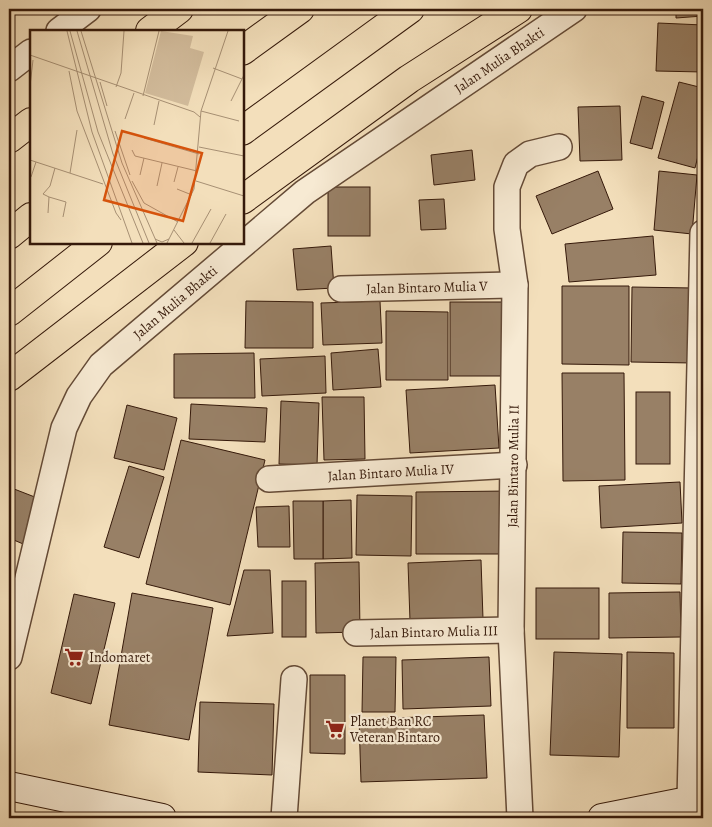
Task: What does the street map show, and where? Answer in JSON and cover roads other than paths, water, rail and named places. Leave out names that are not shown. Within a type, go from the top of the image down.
[{"type":"highway","points":[[151,30],[179,9]]},
{"type":"highway","points":[[244,50],[300,9]]},
{"type":"highway","points":[[244,130],[410,9]]},
{"type":"highway","points":[[244,199],[409,79],[518,9]]},
{"type":"highway","points":[[9,139],[30,123]]},
{"type":"highway","points":[[9,234],[30,218]]},
{"type":"highway","points":[[9,312],[95,244]]},
{"type":"highway","points":[[9,377],[181,244]]},
{"type":"main road","points":[[9,786],[162,818]]},
{"type":"main road","points":[[602,818],[697,799]]},
{"type":"street","points":[[60,30],[88,9]]},
{"type":"street","name":"Jalan Mulia Bhakti","points":[[244,244],[305,192],[574,9]]},
{"type":"street","points":[[9,69],[30,53]]},
{"type":"street","name":"Jalan Bintaro Mulia II","points":[[520,818],[512,630],[514,286],[507,228],[507,187],[516,164],[530,154],[559,147]]},
{"type":"street","points":[[697,799],[703,234]]},
{"type":"street","name":"Jalan Mulia Bhakti","points":[[9,656],[64,428],[79,396],[101,365],[244,244]]},
{"type":"street","name":"Jalan Bintaro Mulia V","points":[[340,289],[514,286]]},
{"type":"street","name":"Jalan Bintaro Mulia IV","points":[[269,479],[514,464]]},
{"type":"street","name":"Jalan Bintaro Mulia III","points":[[356,632],[512,630]]},
{"type":"street","points":[[284,818],[294,679]]},
{"type":"place","name":"Indomaret","points":[[74,657]]},
{"type":"place","name":"Planet Ban RC Veteran Bintaro","points":[[335,729]]}]
